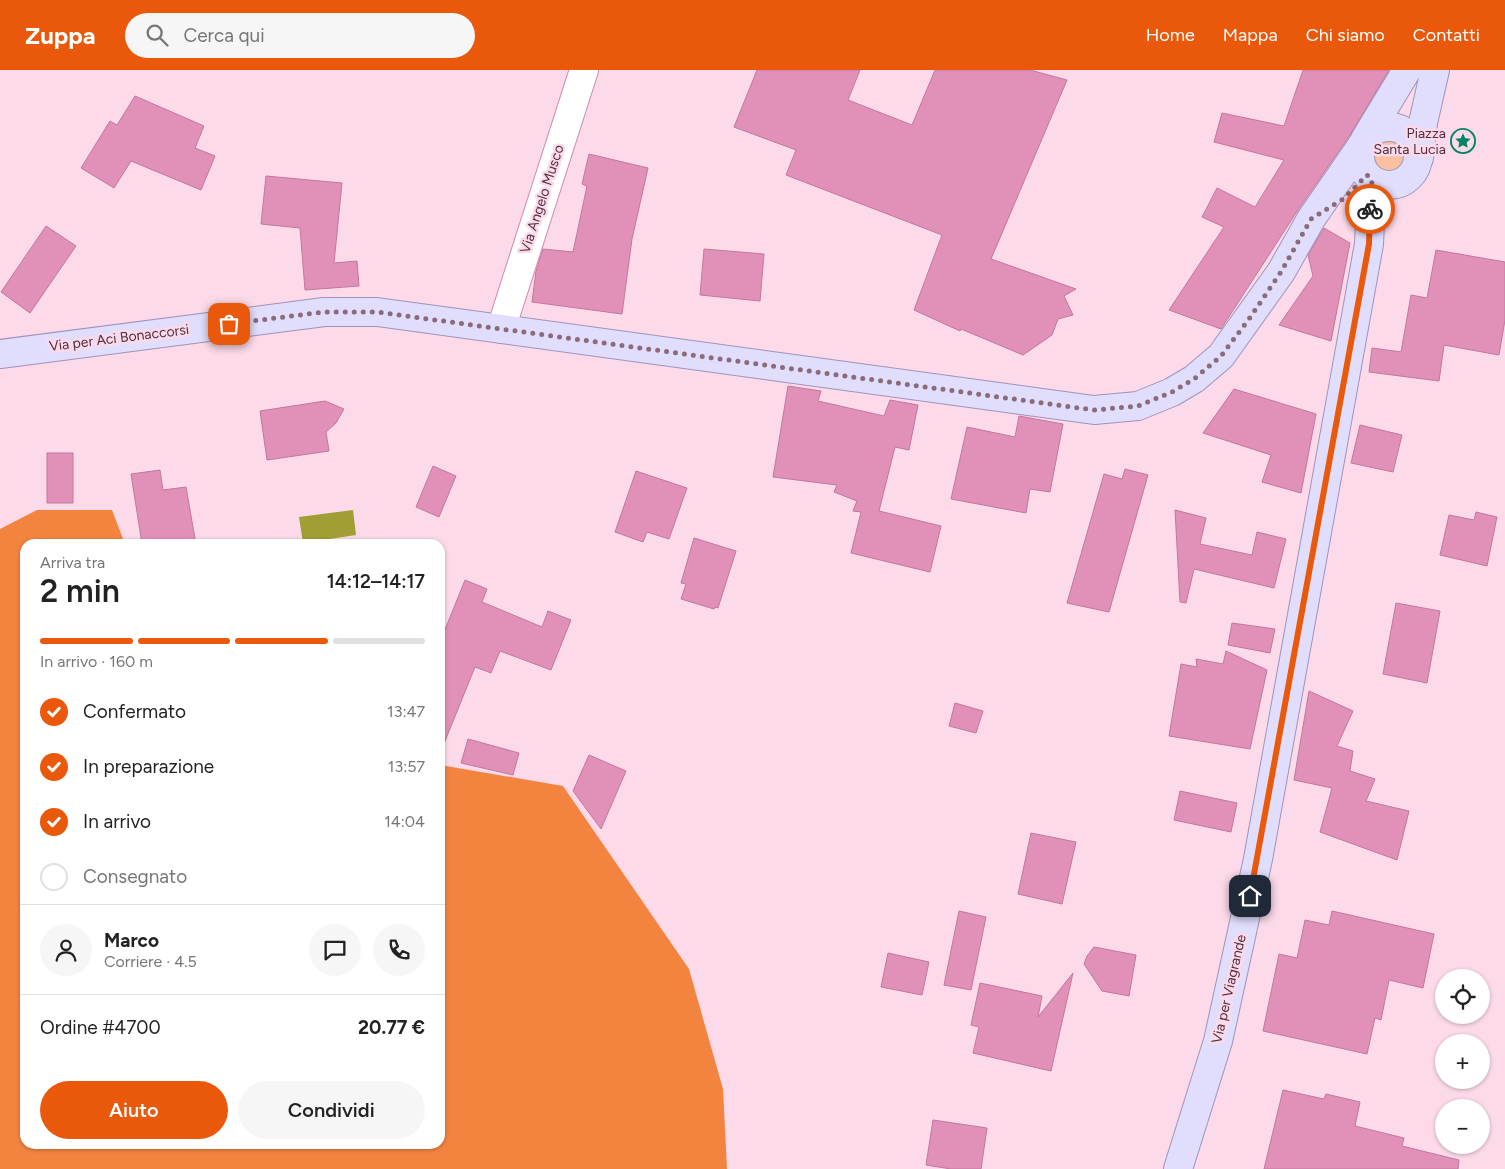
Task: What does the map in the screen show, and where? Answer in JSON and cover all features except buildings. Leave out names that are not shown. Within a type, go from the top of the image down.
[{"type":"main road","name":"Via per Aci Bonaccorsi","points":[[0,354],[324,312],[377,312],[1094,410],[1138,406],[1172,392],[1194,379],[1221,356],[1281,272],[1311,219],[1364,140],[1407,70]]},
{"type":"main road","points":[[1370,178],[1389,186],[1398,184],[1412,175],[1419,159],[1423,123],[1435,70]]},
{"type":"main road","points":[[1369,244],[1370,178],[1360,161],[1364,140],[1374,130],[1382,127],[1392,126],[1401,129],[1415,141],[1419,159]]},
{"type":"main road","points":[[1311,219],[1343,199],[1370,178]]},
{"type":"main road","points":[[1369,244],[1386,201],[1398,184]]},
{"type":"main road","name":"Via per Viagrande","points":[[1178,1169],[1218,1041],[1258,859],[1369,244]]},
{"type":"street","name":"Via Angelo Musco","points":[[501,328],[584,70]]},
{"type":"shaded area","points":[[1388,137],[1400,142],[1405,154],[1400,166],[1388,171],[1376,166],[1371,154],[1376,142]]},
{"type":"shaded area","points":[[37,510],[112,510],[123,539],[20,539],[20,1149],[445,1149],[445,766],[563,786],[689,969],[723,1089],[727,1169],[0,1169],[0,529]]},
{"type":"shaded area","points":[[353,510],[356,535],[330,539],[302,539],[299,517]]},
{"type":"way so far","points":[[229,324],[324,312],[377,312],[1094,410],[1138,406],[1172,392],[1194,379],[1221,356],[1281,272],[1311,219],[1343,199],[1367,175],[1372,180],[1370,209]]},
{"type":"place","name":"Piazza Santa Lucia","points":[[1463,141]]},
{"type":"route","points":[[1250,896],[1369,244],[1370,209]]}]
